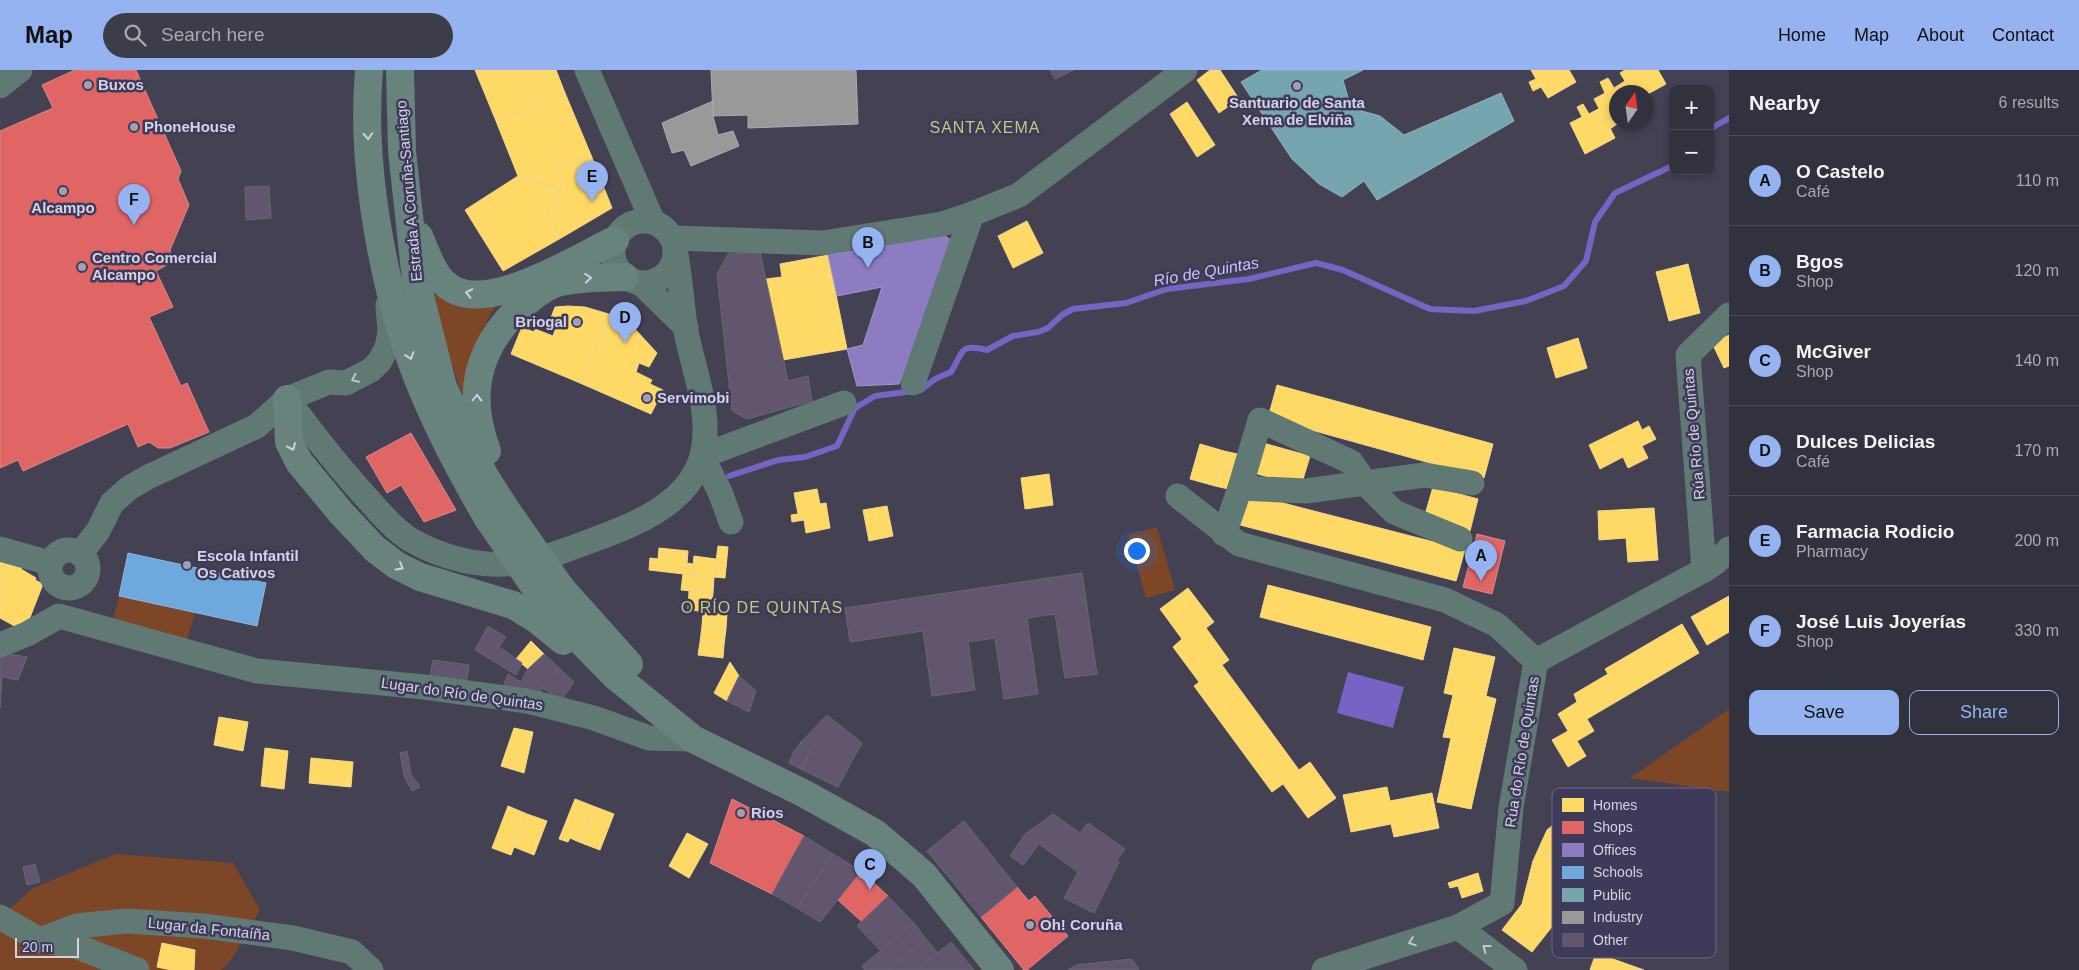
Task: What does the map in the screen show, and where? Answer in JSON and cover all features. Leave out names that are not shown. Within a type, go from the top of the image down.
[{"type":"highway","name":"Estrada A Coruña-Santiago","points":[[400,70],[402,150],[416,280],[443,387],[484,475],[504,512],[556,588],[616,652],[643,677],[716,735],[803,793]]},
{"type":"highway","points":[[402,150],[410,115],[414,70]]},
{"type":"highway","name":"Estrada A Coruña-Santiago","points":[[368,76],[368,136],[374,206],[396,314],[427,401],[456,463],[504,512]]},
{"type":"highway","points":[[410,216],[437,275],[454,290],[479,295],[517,288],[615,240]]},
{"type":"highway","points":[[504,512],[495,471],[481,434],[476,402],[479,372],[487,348],[499,328],[527,301],[555,284],[586,278],[633,280]]},
{"type":"highway","points":[[287,399],[289,442],[299,462],[342,514],[376,549],[396,564],[420,577],[514,605],[558,636],[603,678],[643,708],[693,739]]},
{"type":"highway","name":"Estrada A Coruña-Santiago","points":[[556,588],[574,634],[614,676],[693,739],[803,793],[875,833],[924,875],[1000,970]]},
{"type":"street","points":[[0,86],[20,70]]},
{"type":"street","points":[[587,70],[653,222]]},
{"type":"street","points":[[674,246],[823,243],[942,224],[972,214],[1019,195],[1185,70]]},
{"type":"street","points":[[80,554],[98,531],[112,503],[129,488],[148,477],[257,426],[287,399],[329,382],[346,383],[361,377],[380,361],[387,347],[390,332],[390,313],[379,266],[374,206]]},
{"type":"street","points":[[913,383],[972,214]]},
{"type":"street","points":[[287,399],[333,460],[392,526],[412,540],[435,552],[487,564],[516,563],[555,554],[632,525],[680,493],[697,469],[702,456],[705,425],[704,409],[686,327],[674,246],[668,231],[653,222],[635,222],[627,226],[615,240],[614,260],[633,280],[686,327]]},
{"type":"street","points":[[633,280],[651,283],[668,273],[674,246]]},
{"type":"street","name":"Rúa Río de Quintas","points":[[1704,570],[1688,355],[1729,315]]},
{"type":"street","points":[[702,456],[844,403]]},
{"type":"street","points":[[1224,534],[1260,420],[1351,462],[1366,484],[1394,512],[1460,540]]},
{"type":"street","points":[[702,456],[720,492],[731,522]]},
{"type":"street","points":[[1240,488],[1306,490],[1366,484],[1424,475],[1472,483]]},
{"type":"street","name":"Rúa do Río de Quintas","points":[[1178,496],[1239,544],[1445,600],[1497,625],[1536,661],[1511,808],[1502,903],[1458,927],[1324,970]]},
{"type":"street","points":[[0,549],[50,563]]},
{"type":"street","points":[[1536,661],[1704,570],[1716,562],[1729,549]]},
{"type":"street","points":[[63,551],[75,551],[80,554],[87,564],[87,575],[80,585],[68,588],[62,587],[53,580],[50,574],[50,563],[58,553],[63,551]]},
{"type":"street","points":[[0,645],[27,634],[59,616],[68,588]]},
{"type":"street","name":"Lugar do Río de Quintas","points":[[59,616],[257,671],[424,687],[527,700],[594,718],[649,738],[693,739]]},
{"type":"street","points":[[0,917],[40,940],[78,947],[137,970]]},
{"type":"street","name":"Lugar da Fontaíña","points":[[40,940],[78,926],[126,921],[204,926],[292,938],[352,952],[371,970]]},
{"type":"street","points":[[1458,927],[1515,970]]},
{"type":"shaded area","points":[[434,294],[464,306],[478,308],[496,306],[474,349],[462,395],[448,352]]},
{"type":"shaded area","points":[[1157,527],[1175,590],[1146,598],[1128,535]]},
{"type":"shaded area","points":[[119,596],[195,613],[187,640],[113,621]]},
{"type":"shaded area","points":[[1348,672],[1404,687],[1393,728],[1337,713]]},
{"type":"shaded area","points":[[1729,709],[1729,792],[1716,790],[1716,788],[1701,788],[1630,778]]},
{"type":"shaded area","points":[[116,854],[233,863],[260,910],[228,965],[220,970],[0,970],[0,918],[33,888]]},
{"type":"building: Homes","points":[[475,70],[556,70],[565,93],[496,121]]},
{"type":"building: Homes","points":[[1210,70],[1220,70],[1239,99],[1219,113],[1197,80]]},
{"type":"building: Homes","points":[[1531,70],[1569,70],[1576,82],[1548,98],[1541,87],[1533,91],[1529,82],[1536,79]]},
{"type":"building: Homes","points":[[1625,70],[1658,70],[1666,84],[1654,91],[1654,85],[1628,85],[1620,73]]},
{"type":"building: Homes","points":[[1608,78],[1612,85],[1609,85],[1609,127],[1594,99],[1605,93],[1600,82]]},
{"type":"building: Homes","points":[[1625,81],[1628,85],[1619,85]]},
{"type":"building: Homes","points":[[565,93],[591,155],[558,169],[563,181],[559,190],[518,176],[496,121]]},
{"type":"building: Homes","points":[[1187,102],[1215,145],[1197,157],[1170,114]]},
{"type":"building: Homes","points":[[1583,104],[1589,114],[1600,108],[1609,126],[1609,130],[1611,130],[1615,138],[1585,154],[1570,123],[1582,117],[1577,107]]},
{"type":"building: Homes","points":[[591,155],[612,208],[561,238],[545,207],[555,202],[563,181],[558,169]]},
{"type":"building: Homes","points":[[518,176],[559,190],[555,202],[545,207],[561,238],[503,271],[465,210]]},
{"type":"building: Homes","points":[[1027,221],[1043,253],[1013,268],[998,236]]},
{"type":"building: Homes","points":[[828,255],[847,349],[783,360],[766,279],[782,277],[780,264]]},
{"type":"building: Homes","points":[[1688,264],[1700,313],[1669,321],[1656,272]]},
{"type":"building: Homes","points":[[555,307],[585,307],[612,315],[580,383],[511,354],[522,327],[534,332],[535,329],[553,336],[556,327],[549,323]]},
{"type":"building: Homes","points":[[612,315],[635,329],[657,353],[649,367],[639,363],[636,372],[652,380],[650,384],[663,390],[651,414],[580,383]]},
{"type":"building: Homes","points":[[1729,335],[1729,366],[1724,368],[1712,343]]},
{"type":"building: Homes","points":[[1578,338],[1587,368],[1556,378],[1547,348]]},
{"type":"building: Homes","points":[[1277,385],[1493,444],[1484,478],[1268,418]]},
{"type":"building: Homes","points":[[1638,421],[1642,430],[1649,426],[1656,439],[1642,446],[1648,458],[1628,468],[1623,457],[1600,469],[1589,445]]},
{"type":"building: Homes","points":[[1263,443],[1310,456],[1301,486],[1254,473]]},
{"type":"building: Homes","points":[[1200,444],[1224,451],[1215,486],[1190,479]]},
{"type":"building: Homes","points":[[1224,451],[1242,455],[1233,490],[1215,486]]},
{"type":"building: Homes","points":[[1049,474],[1053,505],[1025,509],[1021,478]]},
{"type":"building: Homes","points":[[1433,487],[1478,499],[1470,531],[1424,518]]},
{"type":"building: Homes","points":[[817,489],[820,504],[826,503],[830,528],[806,533],[804,520],[792,522],[791,515],[798,514],[794,493]]},
{"type":"building: Homes","points":[[1248,494],[1465,550],[1456,581],[1240,525]]},
{"type":"building: Homes","points":[[887,506],[893,536],[869,541],[863,510]]},
{"type":"building: Homes","points":[[1654,508],[1658,560],[1628,562],[1626,538],[1599,540],[1598,511]]},
{"type":"building: Homes","points":[[718,546],[728,547],[725,578],[714,577]]},
{"type":"building: Homes","points":[[659,548],[688,551],[687,563],[693,564],[692,575],[649,570],[650,558],[658,559]]},
{"type":"building: Homes","points":[[694,556],[716,559],[714,577],[692,575]]},
{"type":"building: Homes","points":[[0,561],[22,566],[21,569],[43,584],[29,620],[20,629],[0,618]]},
{"type":"building: Homes","points":[[683,574],[714,577],[713,593],[681,590]]},
{"type":"building: Homes","points":[[1268,585],[1431,627],[1423,660],[1260,617]]},
{"type":"building: Homes","points":[[1188,588],[1214,622],[1206,628],[1229,660],[1222,665],[1299,770],[1310,762],[1336,798],[1308,818],[1283,784],[1272,792],[1194,686],[1199,682],[1173,647],[1182,639],[1160,609]]},
{"type":"building: Homes","points":[[689,591],[713,593],[711,612],[688,610]]},
{"type":"building: Homes","points":[[1729,596],[1729,632],[1707,645],[1691,617]]},
{"type":"building: Homes","points":[[703,611],[727,614],[726,629],[702,626]]},
{"type":"building: Homes","points":[[1682,624],[1699,653],[1587,719],[1594,731],[1577,741],[1586,756],[1568,767],[1552,740],[1568,731],[1558,714],[1577,702],[1574,694],[1608,674],[1605,669]]},
{"type":"building: Homes","points":[[702,626],[726,629],[724,645],[700,642]]},
{"type":"building: Homes","points":[[531,641],[544,654],[528,669],[516,659]]},
{"type":"building: Homes","points":[[700,642],[724,645],[723,658],[698,655]]},
{"type":"building: Homes","points":[[1454,648],[1495,657],[1486,696],[1496,699],[1471,809],[1437,802],[1451,738],[1443,737],[1453,695],[1444,693]]},
{"type":"building: Homes","points":[[730,662],[739,676],[727,701],[714,693]]},
{"type":"building: Homes","points":[[219,717],[248,722],[243,751],[214,745]]},
{"type":"building: Homes","points":[[514,728],[533,732],[524,773],[501,766]]},
{"type":"building: Homes","points":[[265,748],[288,751],[284,789],[261,786]]},
{"type":"building: Homes","points":[[311,758],[353,762],[351,787],[309,783]]},
{"type":"building: Homes","points":[[1387,787],[1390,801],[1432,793],[1439,828],[1394,837],[1391,824],[1351,832],[1343,795]]},
{"type":"building: Homes","points":[[575,799],[593,806],[579,842],[570,838],[568,842],[559,839]]},
{"type":"building: Homes","points":[[508,806],[527,814],[511,855],[492,848]]},
{"type":"building: Homes","points":[[593,806],[614,814],[600,850],[579,842]]},
{"type":"building: Homes","points":[[527,814],[547,821],[534,855],[514,847]]},
{"type":"building: Homes","points":[[1552,826],[1552,925],[1532,952],[1502,930],[1522,904],[1533,861],[1547,830]]},
{"type":"building: Homes","points":[[687,833],[708,844],[689,878],[669,866]]},
{"type":"building: Homes","points":[[1478,873],[1483,891],[1462,898],[1458,886],[1450,888],[1448,883]]},
{"type":"building: Homes","points":[[162,943],[195,950],[194,970],[171,970],[157,967]]},
{"type":"building: Homes","points":[[1594,958],[1610,958],[1644,970],[1590,970]]},
{"type":"building: Shops","name":"Centro Comercial Alcampo","points":[[75,70],[136,70],[181,171],[178,179],[189,205],[170,250],[172,262],[156,271],[173,307],[149,317],[181,386],[187,383],[209,432],[170,448],[158,448],[149,442],[138,447],[128,424],[23,471],[18,460],[0,468],[0,131],[53,108],[42,85]]},
{"type":"building: Shops","points":[[411,433],[456,510],[424,522],[401,485],[387,493],[366,457]]},
{"type":"building: Shops","points":[[1477,534],[1505,541],[1492,594],[1463,587]]},
{"type":"building: Shops","points":[[732,799],[804,836],[772,894],[710,863]]},
{"type":"building: Shops","points":[[861,871],[888,896],[862,922],[838,900]]},
{"type":"building: Shops","points":[[1017,887],[1029,901],[1035,896],[1068,936],[1027,970],[1024,970],[981,917]]},
{"type":"building: Offices","points":[[944,235],[952,241],[899,384],[857,386],[847,349],[863,345],[882,287],[837,296],[828,255]]},
{"type":"building: Schools","points":[[128,553],[266,583],[257,626],[119,596]]},
{"type":"building: Public","points":[[1262,70],[1363,70],[1343,80],[1351,108],[1380,116],[1404,135],[1501,93],[1514,121],[1377,200],[1364,181],[1342,197],[1319,184],[1292,159],[1241,82]]},
{"type":"building: Industry","points":[[711,70],[856,70],[858,124],[748,128],[748,115],[713,116]]},
{"type":"building: Industry","points":[[713,101],[713,116],[718,135],[733,131],[739,146],[691,166],[684,150],[672,153],[662,123]]},
{"type":"building: Other","points":[[1050,70],[1074,70],[1055,79]]},
{"type":"building: Other","points":[[269,186],[271,218],[246,220],[245,187]]},
{"type":"building: Other","points":[[760,252],[788,381],[808,376],[812,401],[747,419],[732,411],[717,274],[728,254]]},
{"type":"building: Other","points":[[1082,573],[1097,674],[1065,678],[1055,614],[1027,618],[1038,694],[1004,699],[995,638],[968,642],[975,690],[932,696],[923,631],[850,642],[845,608]]},
{"type":"building: Other","points":[[488,626],[506,637],[499,647],[522,663],[516,675],[475,650]]},
{"type":"building: Other","points":[[3,653],[27,657],[18,680],[2,677],[0,708],[0,655]]},
{"type":"building: Other","points":[[544,654],[559,668],[536,698],[502,689],[508,674],[521,682],[528,669]]},
{"type":"building: Other","points":[[433,660],[469,665],[466,687],[429,682]]},
{"type":"building: Other","points":[[559,668],[574,682],[560,702],[543,688]]},
{"type":"building: Other","points":[[739,676],[756,691],[749,712],[727,701]]},
{"type":"building: Other","points":[[827,715],[862,743],[838,787],[803,770],[809,752],[801,742]]},
{"type":"building: Other","points":[[801,742],[809,752],[803,770],[789,763],[794,751]]},
{"type":"building: Other","points":[[407,751],[411,774],[420,787],[412,791],[404,776],[400,753]]},
{"type":"building: Other","points":[[1053,814],[1080,833],[1088,823],[1125,849],[1117,860],[1119,862],[1094,913],[1064,898],[1078,872],[1039,844],[1023,865],[1010,856],[1025,834]]},
{"type":"building: Other","points":[[964,821],[1017,887],[981,917],[927,851]]},
{"type":"building: Other","points":[[804,836],[833,854],[797,908],[772,894]]},
{"type":"building: Other","points":[[833,854],[861,871],[820,922],[797,908]]},
{"type":"building: Other","points":[[35,864],[40,882],[27,885],[23,867]]},
{"type":"building: Other","points":[[888,896],[914,923],[881,951],[857,926]]},
{"type":"building: Other","points":[[914,923],[926,939],[888,970],[865,970],[862,966]]},
{"type":"building: Other","points":[[926,939],[938,953],[917,970],[888,970]]},
{"type":"building: Other","points":[[951,942],[965,959],[952,970],[917,970]]},
{"type":"building: Other","points":[[965,959],[974,970],[952,970]]},
{"type":"building: Other","points":[[1132,959],[1139,970],[1068,970],[1076,965]]},
{"type":"waterway","name":"Río de Quintas","points":[[1714,127],[1729,118]]},
{"type":"waterway","name":"Río de Quintas","points":[[729,476],[778,460],[805,457],[837,446],[855,408],[875,396],[921,390],[935,379],[951,372],[960,354],[966,349],[978,348],[987,350],[1013,336],[1038,332],[1048,328],[1062,315],[1073,309],[1126,303],[1167,289],[1249,279],[1316,263],[1343,270],[1430,309],[1474,311],[1526,301],[1564,286],[1586,261],[1595,222],[1615,193],[1669,167]]},
{"type":"place","name":"Buxos","points":[[88,85]]},
{"type":"place","name":"Santuario de Santa Xema de Elviña","points":[[1297,86]]},
{"type":"place","name":"PhoneHouse","points":[[134,127]]},
{"type":"place","name":"Alcampo","points":[[63,191]]},
{"type":"place","name":"Farmacia Rodicio","points":[[592,202]]},
{"type":"place","name":"José Luis Joyerías","points":[[134,225]]},
{"type":"place","name":"Centro Comercial Alcampo","points":[[82,267]]},
{"type":"place","name":"Bgos","points":[[868,268]]},
{"type":"place","name":"Briogal","points":[[577,322]]},
{"type":"place","name":"Dulces Delicias","points":[[625,343]]},
{"type":"place","name":"Servimobi","points":[[647,398]]},
{"type":"place","name":"Escola Infantil Os Cativos","points":[[187,565]]},
{"type":"place","name":"O Castelo","points":[[1481,581]]},
{"type":"place","name":"Rios","points":[[741,813]]},
{"type":"place","name":"McGiver","points":[[870,890]]},
{"type":"place","name":"Oh! Coruña","points":[[1030,925]]},
{"type":"district","name":"SANTA XEMA","points":[[985,127]]},
{"type":"district","name":"O RÍO DE QUINTAS","points":[[762,607]]}]
